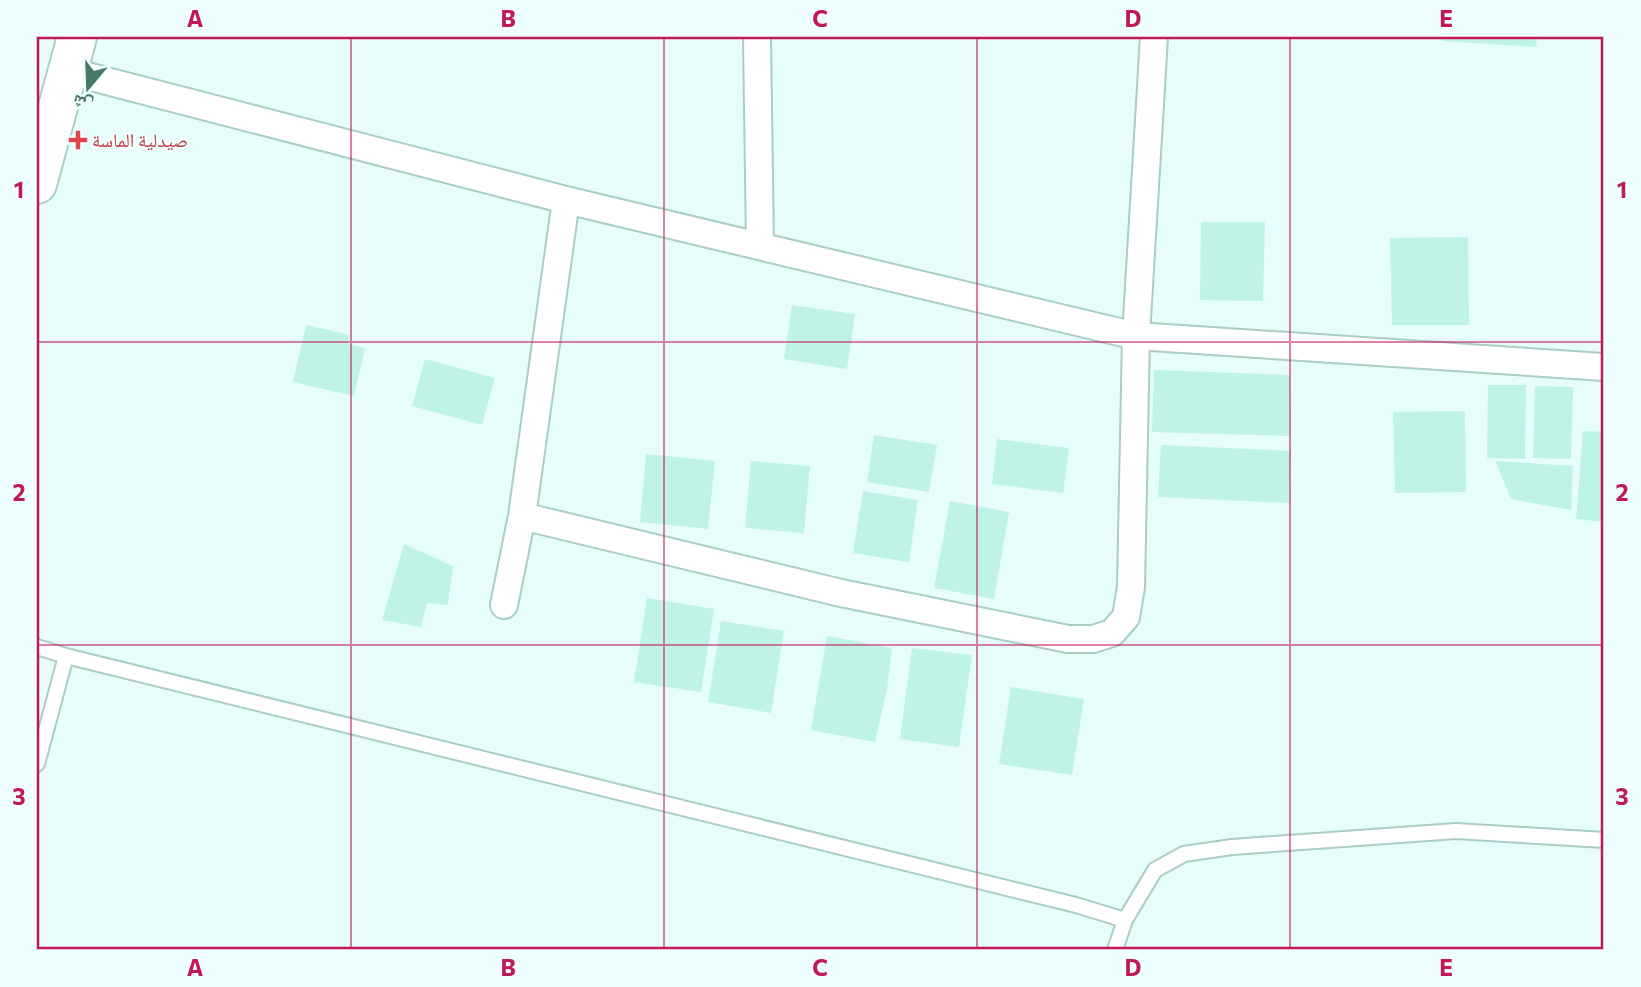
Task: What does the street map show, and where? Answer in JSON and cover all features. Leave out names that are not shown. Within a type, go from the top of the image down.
[{"type":"main road","points":[[37,184],[73,54]]},
{"type":"street","points":[[757,37],[760,246]]},
{"type":"street","points":[[522,516],[841,593],[1068,639],[1093,639],[1112,633],[1126,617],[1131,587],[1136,336],[1154,37]]},
{"type":"street","points":[[73,54],[566,200],[1136,336],[1604,367]]},
{"type":"street","points":[[504,605],[522,516],[566,200]]},
{"type":"lane","points":[[37,648],[1076,905],[1125,920]]},
{"type":"lane","points":[[37,764],[66,656]]},
{"type":"lane","points":[[1115,950],[1125,920],[1155,870],[1184,854],[1232,847],[1455,831],[1604,840]]},
{"type":"building","points":[[1442,37],[1537,37],[1536,47],[1442,41]]},
{"type":"building","points":[[1201,222],[1265,222],[1263,301],[1200,300]]},
{"type":"building","points":[[1468,237],[1469,325],[1392,325],[1390,238]]},
{"type":"building","points":[[792,305],[855,314],[847,369],[784,359]]},
{"type":"building","points":[[306,325],[350,335],[348,344],[365,348],[354,396],[293,382]]},
{"type":"building","points":[[425,359],[495,378],[482,425],[412,406]]},
{"type":"building","points":[[1154,370],[1290,375],[1289,436],[1152,432]]},
{"type":"building","points":[[1488,385],[1526,385],[1525,459],[1487,458]]},
{"type":"building","points":[[1535,386],[1573,387],[1571,459],[1533,458]]},
{"type":"building","points":[[1465,411],[1466,492],[1395,493],[1393,412]]},
{"type":"building","points":[[1583,431],[1604,432],[1604,522],[1576,519]]},
{"type":"building","points":[[874,435],[937,445],[929,492],[867,482]]},
{"type":"building","points":[[997,439],[1069,448],[1063,493],[992,484]]},
{"type":"building","points":[[1161,445],[1291,451],[1289,503],[1158,497]]},
{"type":"building","points":[[646,454],[715,461],[708,529],[640,522]]},
{"type":"building","points":[[751,461],[810,466],[804,533],[745,528]]},
{"type":"building","points":[[1495,461],[1573,466],[1571,510],[1511,499]]},
{"type":"building","points":[[863,491],[918,500],[909,562],[853,553]]},
{"type":"building","points":[[950,501],[1009,512],[994,599],[934,588]]},
{"type":"building","points":[[404,544],[453,566],[448,605],[427,603],[421,627],[382,620]]},
{"type":"building","points":[[647,598],[714,609],[701,692],[634,682]]},
{"type":"building","points":[[721,621],[784,631],[771,713],[708,702]]},
{"type":"building","points":[[827,636],[892,648],[887,690],[875,742],[811,730]]},
{"type":"building","points":[[912,648],[972,655],[959,747],[900,739]]},
{"type":"building","points":[[1011,687],[1084,699],[1072,775],[999,764]]},
{"type":"place","name":"صيدلية الماسة","points":[[78,140]]}]
